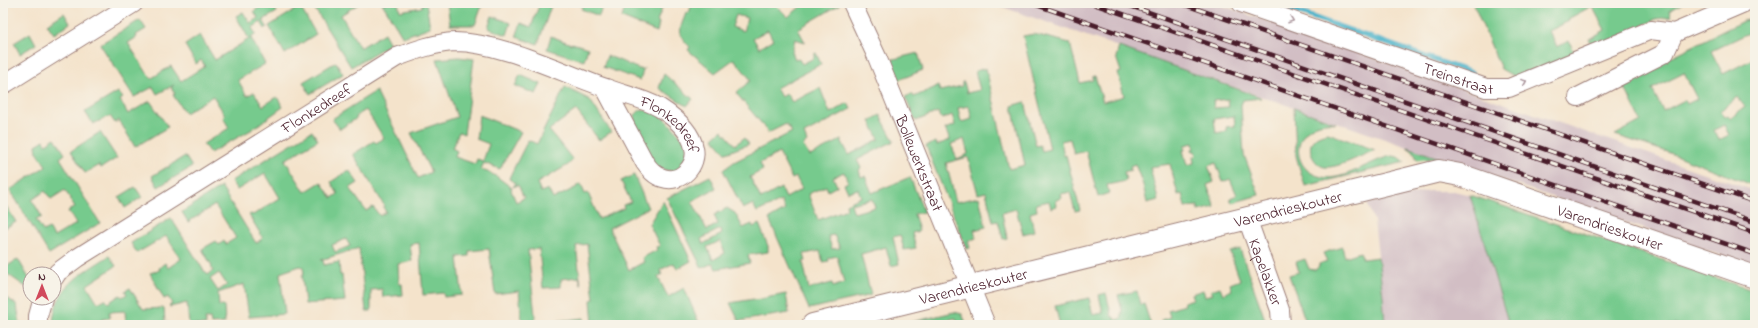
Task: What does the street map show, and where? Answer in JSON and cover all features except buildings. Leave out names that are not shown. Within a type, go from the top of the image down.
[{"type":"street","points":[[3,85],[134,3]]},
{"type":"street","name":"Bollewerkstraat","points":[[852,3],[877,57],[986,325]]},
{"type":"street","name":"Treinstraat","points":[[1241,3],[1486,88],[1509,88],[1651,30],[1674,33]]},
{"type":"street","points":[[1578,97],[1665,53],[1674,33],[1744,3]]},
{"type":"street","name":"Flonkedreef","points":[[62,269],[77,258],[390,61],[425,47],[455,42],[479,44],[505,51],[580,77],[605,88],[649,102],[675,119],[693,141],[696,154],[693,164],[684,175],[664,179],[651,172],[605,88]]},
{"type":"street","name":"Varendrieskouter","points":[[813,325],[1439,171],[1460,175],[1755,277]]},
{"type":"street","name":"Kapelakker","points":[[1247,218],[1280,310],[1281,325]]},
{"type":"street","points":[[38,325],[38,316],[41,306]]},
{"type":"shaded area","points":[[991,3],[1215,3],[1755,191],[1755,267]]},
{"type":"shaded area","points":[[1429,191],[1454,191],[1470,195],[1509,325],[1385,325],[1374,221],[1367,203]]},
{"type":"green space","points":[[266,3],[272,3],[277,12],[263,20],[267,27],[265,29],[261,22],[252,28],[256,34],[251,38],[265,64],[238,80],[247,96],[254,92],[263,106],[277,97],[283,107],[251,130],[210,153],[203,144],[229,128],[223,117],[225,115],[213,96],[185,113],[173,95],[175,94],[171,87],[174,85],[157,94],[153,87],[134,97],[100,44],[140,20],[146,29],[136,35],[137,37],[128,43],[147,73],[152,78],[171,66],[181,81],[205,66],[201,60],[196,64],[185,45],[200,35],[215,60],[249,39],[236,16],[243,12],[250,23],[258,18],[254,11]]},
{"type":"green space","points":[[311,3],[360,3],[341,15],[360,48],[384,33],[390,44],[351,67]]},
{"type":"green space","points":[[382,3],[398,3],[400,11],[422,7],[422,3],[426,3],[430,27],[403,37]]},
{"type":"green space","points":[[447,3],[483,3],[475,25],[450,25]]},
{"type":"green space","points":[[540,3],[552,3],[538,44],[516,37],[521,23],[531,27]]},
{"type":"green space","points":[[574,3],[603,3],[599,16],[581,9],[583,6]]},
{"type":"green space","points":[[626,3],[661,3],[663,5],[657,22],[659,23],[657,32],[622,18]]},
{"type":"green space","points":[[692,3],[774,3],[788,17],[805,3],[838,3],[839,5],[798,29],[805,42],[795,39],[792,52],[795,59],[798,58],[802,64],[814,58],[814,54],[816,53],[821,64],[776,88],[781,97],[787,94],[792,102],[820,88],[830,113],[848,103],[851,109],[804,134],[807,142],[803,146],[810,156],[841,140],[849,155],[879,139],[870,121],[880,115],[894,141],[857,160],[861,168],[859,170],[861,177],[865,176],[872,193],[910,177],[924,212],[914,214],[919,231],[912,233],[916,248],[904,250],[900,235],[893,237],[899,264],[891,266],[886,247],[861,254],[871,295],[809,309],[769,219],[785,210],[781,201],[757,212],[753,204],[743,209],[723,170],[734,162],[792,132],[786,124],[768,133],[736,93],[751,80],[734,59],[715,73],[688,50],[690,47],[681,35],[680,31],[686,13],[689,13]],"holes":[[[736,15],[747,18],[743,31],[732,27]],[[768,30],[773,40],[759,48],[753,38]],[[779,153],[792,179],[796,177],[802,189],[786,198],[781,188],[761,199],[750,177],[763,170],[760,163]],[[844,172],[848,182],[844,184],[848,192],[858,189],[861,197],[846,204],[847,209],[818,220],[808,194],[826,186],[828,191],[837,186],[833,177]],[[872,199],[875,207],[854,213],[851,204]],[[834,235],[840,248],[832,249],[828,236]],[[820,251],[823,262],[829,261],[828,258],[837,256],[844,283],[833,287],[832,283],[809,289],[803,262],[806,261],[804,254]]]},
{"type":"green space","points":[[1473,3],[1684,3],[1669,11],[1671,17],[1656,19],[1594,49],[1589,39],[1605,30],[1592,6],[1568,19],[1569,21],[1549,31],[1557,47],[1569,41],[1575,54],[1517,78],[1501,69]]},
{"type":"green space","points":[[300,7],[316,34],[285,54],[269,26]]},
{"type":"green space","points":[[64,13],[70,23],[54,34],[47,24]]},
{"type":"green space","points":[[492,16],[511,23],[507,35],[488,28]]},
{"type":"green space","points":[[1755,19],[1755,30],[1711,51],[1723,74],[1755,58],[1755,186],[1670,153],[1615,135],[1641,121],[1623,84],[1607,89],[1743,21]],"holes":[[[1684,73],[1697,99],[1687,104],[1685,100],[1663,111],[1652,89]],[[1737,97],[1745,107],[1731,118],[1728,115],[1725,117],[1720,111]],[[1724,125],[1729,135],[1719,140],[1714,130]]]},
{"type":"green space","points":[[30,33],[36,44],[20,54],[14,43]]},
{"type":"green space","points":[[1034,34],[1070,43],[1080,83],[1093,80],[1093,76],[1095,76],[1103,102],[1124,96],[1118,73],[1121,72],[1116,57],[1119,47],[1260,97],[1261,98],[1243,100],[1241,105],[1244,155],[1259,195],[1232,203],[1230,198],[1237,195],[1230,179],[1223,182],[1216,163],[1208,166],[1214,182],[1207,185],[1215,207],[1198,211],[1198,206],[1185,207],[1182,194],[1178,195],[1170,164],[1150,167],[1158,200],[1147,203],[1143,185],[1135,164],[1130,166],[1131,170],[1124,172],[1126,181],[1107,185],[1109,193],[1098,197],[1086,151],[1074,154],[1070,139],[1061,141],[1080,210],[1075,211],[1070,192],[1061,194],[1062,198],[1056,200],[1057,206],[1051,208],[1049,201],[1036,204],[1037,211],[1030,213],[1034,231],[1023,234],[1016,209],[1002,213],[1007,238],[1003,239],[998,221],[993,222],[986,192],[978,194],[968,157],[946,163],[956,202],[979,197],[986,227],[974,230],[976,238],[968,241],[970,248],[967,249],[926,146],[936,142],[937,145],[950,140],[945,129],[955,125],[952,115],[942,119],[938,112],[916,121],[905,97],[912,94],[914,97],[938,86],[940,91],[962,86],[962,82],[964,82],[967,93],[980,90],[975,71],[986,68],[1009,169],[1025,165],[1012,106],[1025,102],[1036,146],[1040,145],[1042,151],[1050,149],[1023,36]],"holes":[[[1228,99],[1229,107],[1214,108],[1213,101]],[[969,106],[972,119],[961,122],[958,108]],[[1234,116],[1235,126],[1226,127],[1227,131],[1216,133],[1214,119]],[[964,139],[968,154],[957,159],[951,144]],[[1193,143],[1194,148],[1192,151],[1195,151],[1196,156],[1193,157],[1194,163],[1187,165],[1183,150],[1185,150],[1185,145]]]},
{"type":"green space","points":[[551,36],[571,44],[572,43],[588,48],[584,61],[547,49]]},
{"type":"green space","points":[[918,53],[923,70],[899,80],[890,60]]},
{"type":"green space","points":[[607,56],[642,70],[644,68],[640,80],[603,67]]},
{"type":"green space","points":[[459,57],[474,59],[464,134],[459,132],[452,148],[457,151],[455,157],[475,164],[477,159],[483,161],[489,144],[476,139],[479,115],[521,132],[500,169],[484,163],[481,169],[496,176],[512,188],[511,190],[516,202],[524,198],[518,185],[513,187],[516,183],[509,179],[510,176],[528,140],[537,144],[565,87],[590,100],[611,132],[599,140],[576,110],[549,130],[573,160],[568,165],[537,183],[541,192],[548,189],[553,199],[581,184],[585,194],[588,193],[599,219],[624,208],[623,205],[631,202],[621,181],[634,175],[648,208],[609,228],[629,270],[644,262],[642,258],[657,250],[656,247],[660,246],[649,224],[663,201],[691,261],[677,269],[674,263],[660,270],[662,275],[658,277],[668,297],[684,288],[700,325],[593,325],[591,300],[594,299],[587,244],[576,246],[581,285],[579,277],[561,279],[561,287],[543,288],[539,249],[528,250],[536,325],[500,325],[522,323],[519,291],[495,294],[489,249],[469,251],[469,256],[458,257],[462,295],[444,297],[443,293],[423,295],[419,243],[410,244],[412,261],[398,264],[399,284],[402,284],[403,295],[383,297],[382,289],[371,290],[371,311],[366,311],[359,248],[321,260],[323,260],[324,265],[339,262],[345,301],[305,304],[302,276],[304,275],[303,267],[300,266],[280,273],[285,314],[249,317],[244,284],[218,293],[219,306],[224,306],[225,323],[211,324],[210,319],[205,319],[206,325],[189,325],[187,303],[169,306],[172,304],[168,297],[164,299],[150,273],[160,270],[159,268],[165,263],[168,268],[181,259],[166,236],[137,253],[131,243],[171,218],[208,275],[213,271],[212,266],[202,249],[216,241],[219,245],[224,241],[226,244],[236,238],[215,205],[188,222],[182,212],[221,187],[256,243],[263,238],[249,215],[253,215],[280,198],[265,173],[237,190],[231,181],[312,131],[318,140],[285,160],[305,192],[321,182],[332,198],[338,194],[331,182],[349,170],[358,183],[350,188],[366,211],[373,207],[380,216],[386,212],[383,207],[384,205],[353,154],[374,141],[376,143],[384,138],[366,110],[340,129],[332,119],[376,91],[418,178],[431,172],[411,133],[457,117],[437,59]],"holes":[[[346,239],[350,246],[335,252],[332,245]],[[219,273],[227,285],[218,291],[210,279]]]},
{"type":"green space","points":[[336,62],[343,74],[310,94],[303,82]]},
{"type":"green space","points":[[664,74],[693,99],[687,106],[659,88]]},
{"type":"green space","points":[[520,75],[541,84],[536,94],[515,86]]},
{"type":"green space","points":[[118,92],[123,98],[120,100],[128,114],[150,101],[168,127],[135,147],[119,120],[115,123],[110,116],[93,124],[85,112]]},
{"type":"green space","points":[[1294,108],[1336,123],[1321,124],[1310,128],[1303,136],[1299,146],[1299,156],[1303,165],[1310,172],[1322,177],[1330,178],[1348,174],[1392,156],[1405,162],[1305,186],[1296,156]]},
{"type":"green space","points":[[643,109],[663,117],[687,142],[688,156],[675,172],[656,168],[634,126],[635,115]]},
{"type":"green space","points":[[722,130],[735,145],[744,138],[749,144],[726,153],[713,138]]},
{"type":"green space","points":[[100,132],[117,158],[101,168],[99,165],[85,173],[71,151]]},
{"type":"green space","points":[[1328,133],[1375,150],[1343,164],[1329,167],[1321,166],[1315,161],[1310,149],[1313,140]]},
{"type":"green space","points":[[55,138],[65,154],[60,158],[100,223],[49,254],[10,190],[46,166],[37,152],[36,145],[44,140],[46,144]],"holes":[[[65,190],[75,207],[68,211],[76,224],[54,237],[49,228],[43,231],[36,220],[42,217],[32,200],[45,191],[51,199]]]},
{"type":"green space","points":[[1407,147],[1439,158],[1417,160],[1414,152]]},
{"type":"green space","points":[[185,156],[192,167],[158,187],[152,176],[167,167],[169,168],[169,166]]},
{"type":"green space","points":[[710,176],[716,188],[692,201],[707,230],[718,224],[714,215],[727,208],[735,213],[743,228],[752,224],[753,227],[759,224],[768,246],[768,252],[748,255],[750,263],[716,269],[713,263],[702,268],[667,198]],"holes":[[[720,229],[722,234],[703,244],[701,239]],[[720,241],[725,253],[713,260],[707,247]]]},
{"type":"green space","points":[[135,187],[142,197],[125,208],[119,197]]},
{"type":"green space","points":[[1470,195],[1755,291],[1755,325],[1509,325]]},
{"type":"green space","points":[[3,201],[16,222],[3,229]]},
{"type":"green space","points":[[1342,247],[1345,257],[1360,252],[1363,259],[1378,257],[1385,325],[1307,325],[1289,275],[1299,272],[1296,262],[1305,259],[1309,269],[1315,270],[1319,267],[1319,264],[1327,261],[1323,253]]},
{"type":"green space","points":[[1240,249],[1267,325],[1163,325],[1161,320],[1170,317],[1168,310],[1185,305],[1184,302],[1193,299],[1191,294],[1203,290],[1205,296],[1213,294],[1211,290],[1220,287],[1223,294],[1232,290],[1230,284],[1240,280],[1230,252]]},
{"type":"green space","points":[[109,256],[116,266],[87,285],[98,303],[105,299],[108,303],[120,295],[122,297],[127,294],[125,291],[130,288],[143,309],[164,308],[165,323],[169,323],[169,325],[126,325],[125,311],[109,312],[110,318],[103,319],[96,325],[53,325],[57,306],[62,306],[62,294],[64,291],[71,283]]},
{"type":"green space","points":[[18,259],[22,266],[22,284],[3,271],[3,269]]},
{"type":"green space","points":[[1137,291],[1140,305],[1144,304],[1151,325],[1060,325],[1055,306],[1089,298],[1093,315],[1103,313],[1099,295],[1106,293],[1112,317],[1114,317],[1115,320],[1122,318],[1121,314],[1123,314],[1118,295]]},
{"type":"green space","points":[[786,294],[789,313],[739,321],[730,303],[755,300]]},
{"type":"green space","points":[[3,295],[17,305],[20,325],[3,325]]},
{"type":"green space","points":[[954,312],[962,314],[967,325],[958,325],[956,318],[937,322],[937,325],[899,325]]},
{"type":"green space","points":[[584,318],[585,325],[545,325],[545,322]]},
{"type":"waterway","points":[[1272,3],[1472,73]]},
{"type":"railway","points":[[1031,3],[1755,254]]},
{"type":"railway","points":[[1091,3],[1755,233]]},
{"type":"railway","points":[[1122,3],[1755,222]]},
{"type":"railway","points":[[1180,3],[1755,202]]}]
